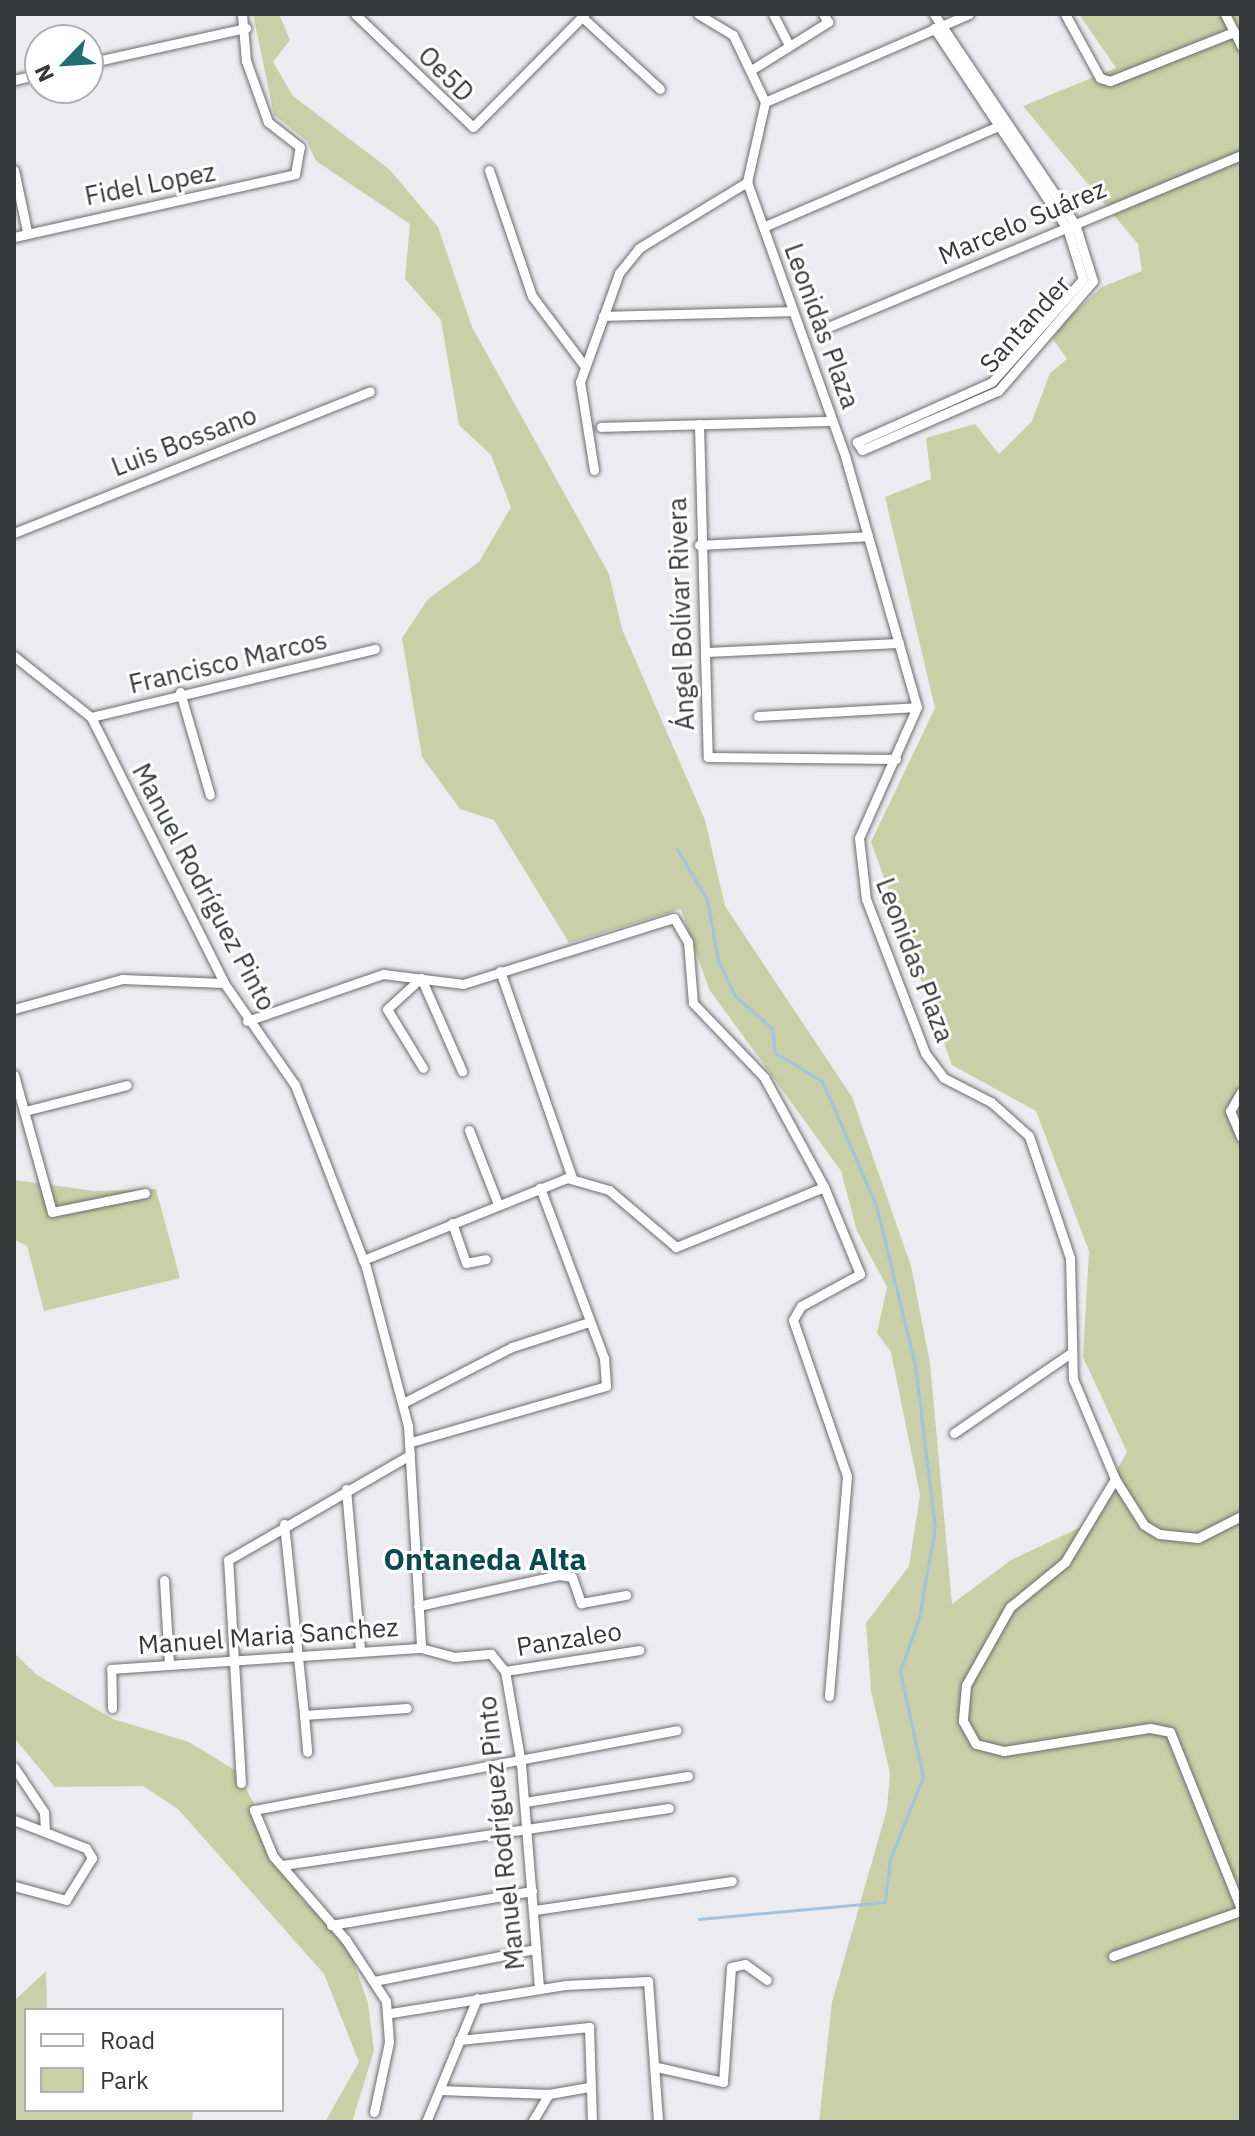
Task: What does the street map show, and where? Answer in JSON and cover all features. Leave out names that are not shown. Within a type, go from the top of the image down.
[{"type":"street","points":[[104,59],[246,28],[242,14]]},
{"type":"street","name":"Oe5D","points":[[355,14],[473,127],[583,16]]},
{"type":"street","points":[[594,470],[583,364],[619,273],[639,248],[747,182],[765,102],[733,35],[698,14]]},
{"type":"street","points":[[773,14],[788,44]]},
{"type":"street","points":[[751,70],[788,44],[828,22],[823,14]]},
{"type":"street","points":[[934,14],[944,23],[1002,124]]},
{"type":"street","points":[[765,102],[969,14]]},
{"type":"street","points":[[1065,14],[1100,78],[1110,81],[1234,32]]},
{"type":"street","points":[[1225,14],[1241,46]]},
{"type":"street","points":[[583,16],[660,89]]},
{"type":"street","name":"Fidel Lopez","points":[[14,237],[27,231],[295,174],[300,147],[268,122],[246,61],[246,28]]},
{"type":"street","points":[[934,28],[1071,226]]},
{"type":"street","points":[[763,227],[1002,124]]},
{"type":"street","name":"Marcelo Suárez","points":[[821,330],[1241,155]]},
{"type":"street","points":[[14,170],[27,231]]},
{"type":"street","points":[[489,170],[532,296],[583,364]]},
{"type":"street","name":"Leonidas Plaza","points":[[747,182],[832,421],[917,707],[859,838],[866,899],[925,1053],[944,1078],[991,1102],[1029,1136],[1070,1258],[1073,1379],[1115,1479],[1144,1525],[1159,1534],[1198,1538],[1241,1516]]},
{"type":"street","name":"Santander","points":[[1071,226],[1094,273],[998,391],[857,447],[992,382],[1083,273],[1071,226]]},
{"type":"street","points":[[603,316],[793,311]]},
{"type":"street","name":"Luis Bossano","points":[[14,533],[370,391]]},
{"type":"street","points":[[601,427],[832,421]]},
{"type":"street","name":"Ángel Bolívar Rivera","points":[[699,424],[699,545],[710,759],[896,759]]},
{"type":"street","points":[[699,545],[868,536]]},
{"type":"street","points":[[706,652],[899,643]]},
{"type":"street","name":"Francisco Marcos","points":[[91,717],[180,692],[375,649]]},
{"type":"street","name":"Manuel Rodríguez Pinto","points":[[14,656],[91,717],[224,983],[247,1021],[295,1085],[363,1260],[403,1403],[411,1442],[421,1648],[454,1657],[491,1654],[505,1671],[521,1764],[539,1989]]},
{"type":"street","points":[[180,692],[210,795]]},
{"type":"street","points":[[758,716],[917,707]]},
{"type":"street","points":[[247,1021],[383,974],[463,984],[562,950],[677,920],[688,942],[688,995],[764,1077],[824,1187],[860,1262],[856,1281],[801,1306],[793,1320],[847,1476],[829,1696]]},
{"type":"street","points":[[500,971],[572,1178]]},
{"type":"street","points":[[421,978],[387,1009],[423,1068]]},
{"type":"street","points":[[421,978],[462,1071]]},
{"type":"street","points":[[14,1009],[122,979],[224,983]]},
{"type":"street","points":[[14,1075],[52,1212],[145,1193]]},
{"type":"street","points":[[25,1111],[127,1085]]},
{"type":"street","points":[[1241,1092],[1230,1111],[1241,1137]]},
{"type":"street","points":[[469,1130],[498,1204]]},
{"type":"street","points":[[363,1260],[498,1204],[572,1178],[609,1190],[676,1247],[824,1187]]},
{"type":"street","points":[[411,1442],[606,1386],[604,1358],[586,1323],[540,1188]]},
{"type":"street","points":[[452,1223],[466,1263],[486,1259]]},
{"type":"street","points":[[403,1403],[512,1347],[586,1323]]},
{"type":"street","points":[[954,1433],[1071,1353]]},
{"type":"street","points":[[241,1783],[226,1567],[232,1554],[410,1455]]},
{"type":"street","points":[[1113,1956],[1241,1910],[1170,1732],[1150,1728],[1004,1751],[976,1744],[963,1721],[966,1685],[1010,1607],[1065,1562],[1115,1479]]},
{"type":"street","points":[[346,1489],[360,1650]]},
{"type":"street","points":[[284,1524],[306,1716],[307,1752]]},
{"type":"street","points":[[418,1606],[559,1575],[572,1577],[581,1603],[626,1595]]},
{"type":"street","points":[[164,1580],[169,1665]]},
{"type":"street","name":"Manuel Maria Sanchez","points":[[112,1708],[109,1671],[360,1650],[421,1648]]},
{"type":"street","name":"Panzaleo","points":[[505,1671],[639,1650]]},
{"type":"street","points":[[306,1716],[407,1708]]},
{"type":"street","points":[[374,2112],[391,2013],[374,1981],[262,1834],[258,1807],[521,1764],[677,1730]]},
{"type":"street","points":[[14,1767],[44,1812],[45,1832]]},
{"type":"street","points":[[525,1802],[688,1776]]},
{"type":"street","points":[[283,1865],[669,1808]]},
{"type":"street","points":[[14,1820],[92,1852],[66,1900],[14,1886]]},
{"type":"street","points":[[535,1910],[732,1881]]},
{"type":"street","points":[[331,1925],[532,1891]]},
{"type":"street","points":[[374,1981],[536,1949]]},
{"type":"street","points":[[657,2067],[723,2082],[731,1967],[745,1964],[767,1980]]},
{"type":"street","points":[[391,2013],[477,1998],[639,1977],[653,1989],[658,2122]]},
{"type":"street","points":[[426,2122],[477,1998]]},
{"type":"street","points":[[459,2040],[584,2025],[592,2032],[587,2087],[592,2122]]},
{"type":"street","points":[[440,2090],[549,2094],[587,2087]]},
{"type":"street","points":[[532,2122],[549,2094]]},
{"type":"green space","points":[[253,14],[279,14],[290,40],[273,62],[293,96],[389,169],[438,227],[472,327],[609,574],[622,629],[705,820],[725,906],[852,1097],[911,1266],[930,1363],[952,1604],[1011,1560],[1085,1525],[1127,1452],[1083,1357],[1089,1251],[1036,1111],[952,1065],[871,842],[935,708],[885,497],[931,479],[926,438],[975,424],[999,454],[1032,421],[1050,373],[1067,359],[1053,339],[1064,322],[1102,287],[1142,271],[1138,244],[1023,106],[1116,68],[1079,14],[1241,14],[1241,2122],[819,2122],[832,2002],[887,1809],[890,1773],[871,1691],[866,1623],[909,1566],[920,1495],[891,1352],[877,1333],[887,1287],[857,1231],[841,1171],[709,989],[681,909],[569,943],[494,820],[460,809],[422,757],[402,638],[428,599],[479,562],[511,507],[491,455],[459,425],[441,320],[405,279],[410,224],[316,161],[307,141],[274,115]]},
{"type":"green space","points":[[14,1180],[95,1191],[156,1189],[180,1278],[44,1311],[27,1246],[14,1239]]},
{"type":"green space","points":[[14,1653],[37,1675],[113,1719],[189,1742],[238,1772],[300,1897],[347,1943],[368,2003],[374,2051],[352,2122],[325,2122],[359,2062],[324,1974],[178,1809],[143,1786],[55,1787],[14,1738]]},
{"type":"green space","points":[[46,1971],[47,2008],[24,2008],[24,2112],[193,2112],[192,2122],[14,2122],[14,2001]]},
{"type":"waterway","points":[[677,849],[707,900],[718,960],[735,996],[772,1028],[775,1053],[822,1081],[876,1205],[915,1365],[935,1527],[919,1618],[900,1671],[923,1777],[890,1859],[885,1902],[699,1919]]},
{"type":"district","name":"Ontaneda Alta","points":[[485,1559]]}]
